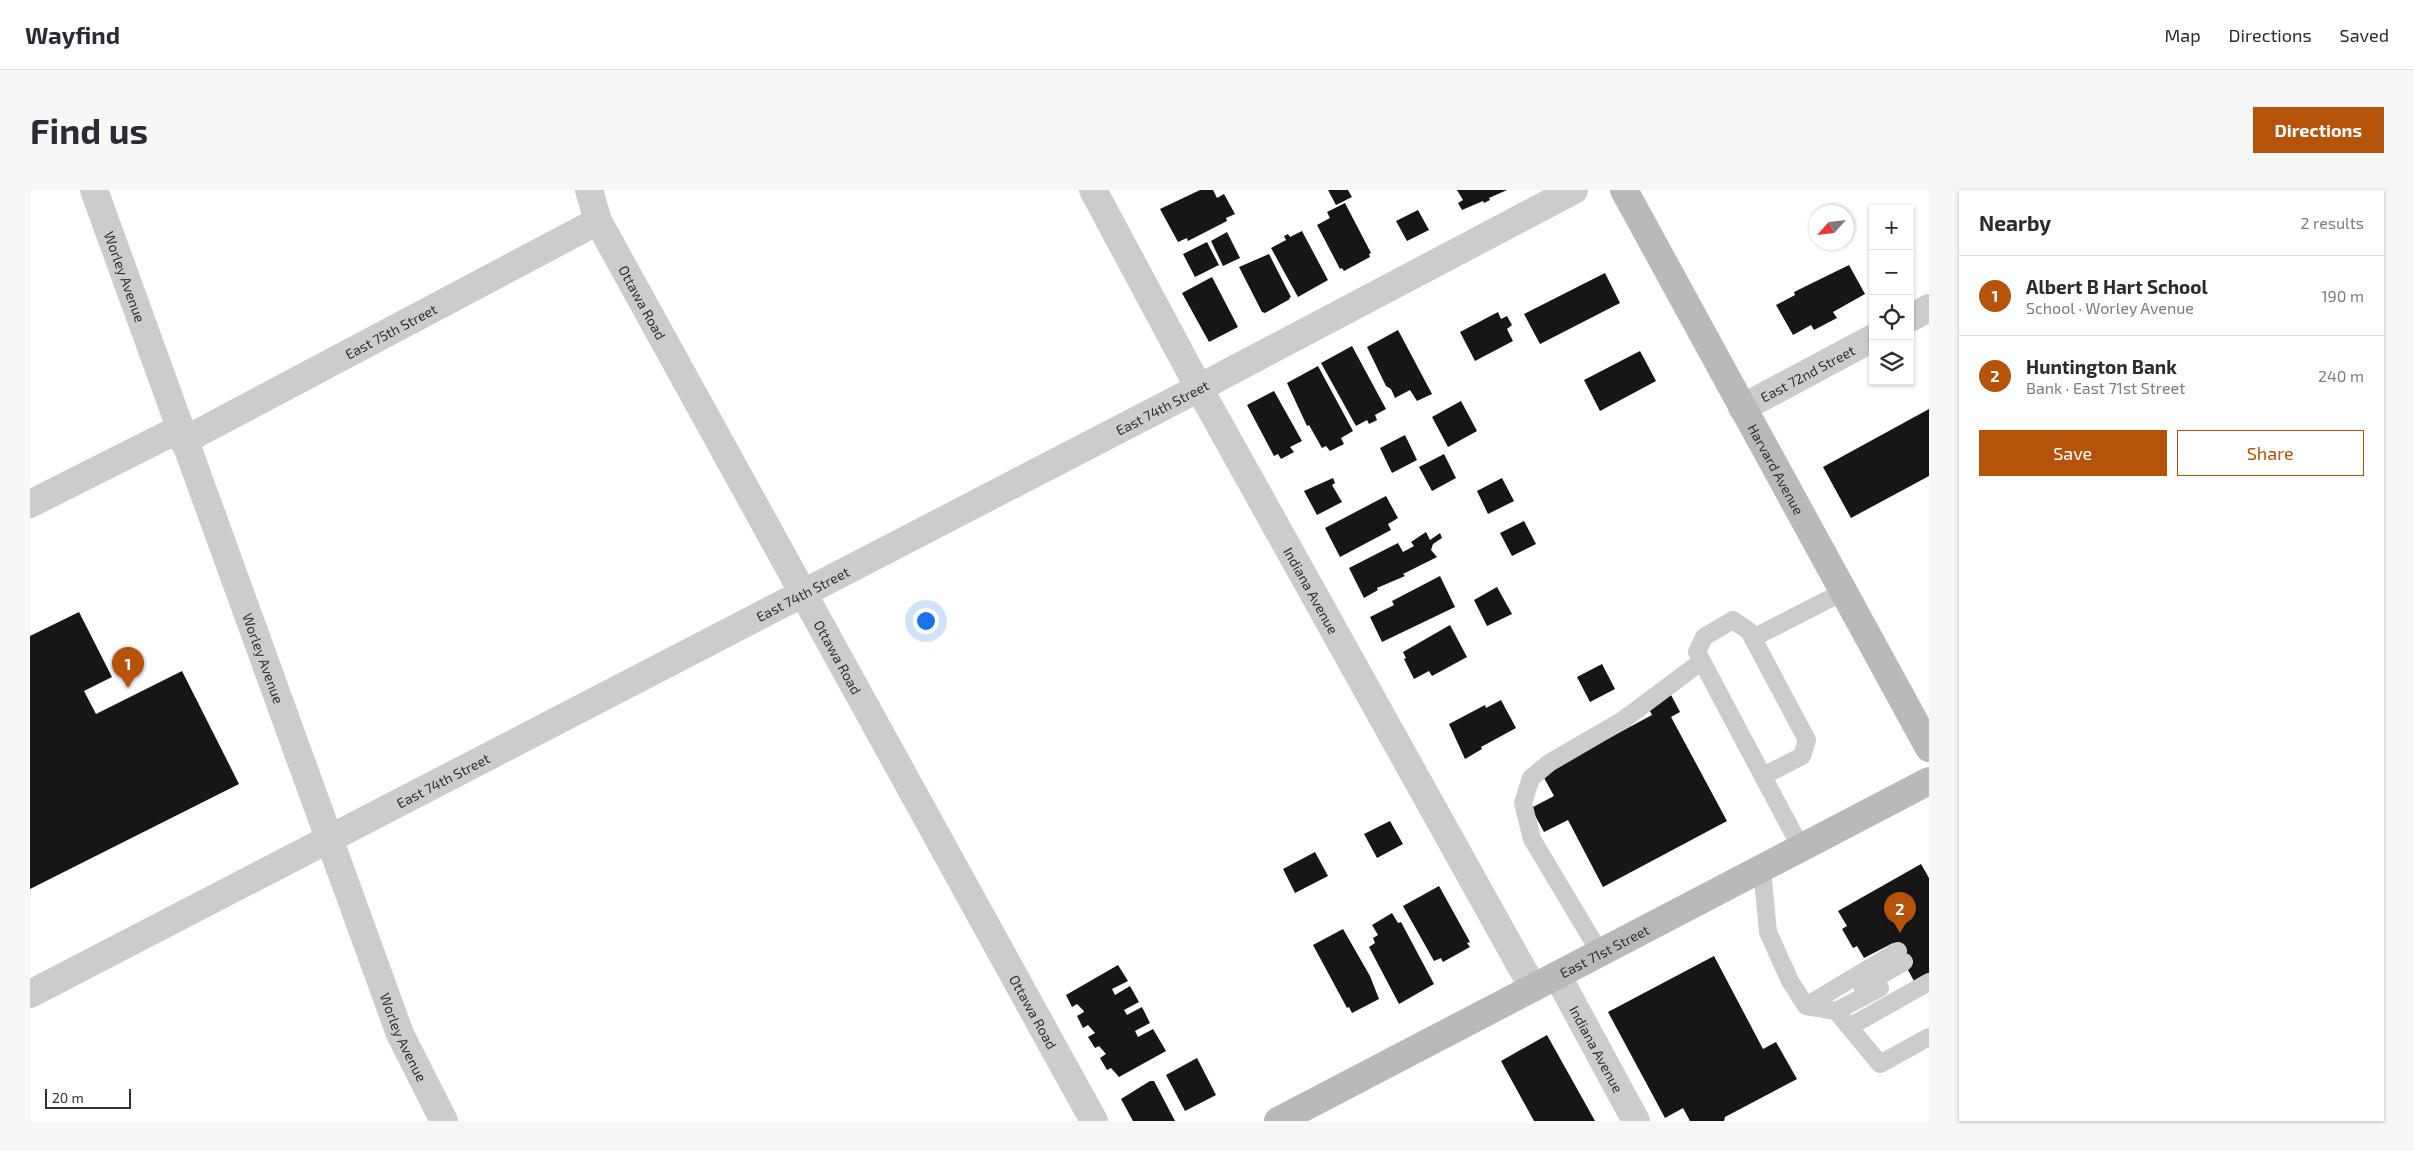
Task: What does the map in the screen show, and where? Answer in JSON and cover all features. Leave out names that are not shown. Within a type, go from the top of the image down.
[{"type":"main road","name":"Harvard Avenue","points":[[1624,190],[1929,748]]},
{"type":"main road","name":"East 71st Street","points":[[1278,1121],[1929,781]]},
{"type":"street","name":"Worley Avenue","points":[[94,190],[328,840],[400,1034],[444,1121]]},
{"type":"street","name":"Ottawa Road","points":[[589,190],[598,221],[1094,1121]]},
{"type":"street","name":"Indiana Avenue","points":[[1093,190],[1199,388],[1533,988]]},
{"type":"street","name":"East 74th Street","points":[[30,994],[804,594],[1574,190]]},
{"type":"street","name":"East 75th Street","points":[[30,504],[182,434],[598,221]]},
{"type":"street","points":[[1914,316],[1929,308]]},
{"type":"street","name":"East 72nd Street","points":[[1742,408],[1869,340]]},
{"type":"street","name":"Indiana Avenue","points":[[1557,975],[1636,1121]]},
{"type":"lane","points":[[1753,638],[1843,592]]},
{"type":"lane","points":[[1763,776],[1802,756],[1807,740],[1749,631],[1733,620],[1704,637],[1697,652],[1800,848]]},
{"type":"lane","points":[[1600,953],[1532,839],[1523,803],[1531,778],[1549,763],[1623,720],[1702,661]]},
{"type":"lane","points":[[1762,868],[1768,932],[1790,981],[1821,1009],[1849,1026],[1880,1064],[1929,1037]]},
{"type":"lane","points":[[1821,1009],[1904,962],[1821,1009]]},
{"type":"lane","points":[[1849,1026],[1929,982]]},
{"type":"building","points":[[1200,190],[1213,190],[1217,198],[1224,194],[1235,214],[1226,218],[1227,221],[1188,241],[1187,238],[1178,242],[1160,209]]},
{"type":"building","points":[[1328,190],[1348,190],[1352,197],[1336,205]]},
{"type":"building","points":[[1457,190],[1507,190],[1489,198],[1490,200],[1484,203],[1483,201],[1462,210],[1458,203],[1463,200]]},
{"type":"building","points":[[1345,203],[1371,253],[1369,254],[1370,257],[1344,271],[1342,268],[1340,269],[1317,225],[1330,218],[1327,212]]},
{"type":"building","points":[[1418,210],[1429,230],[1407,241],[1396,221]]},
{"type":"building","points":[[1302,231],[1328,280],[1298,297],[1271,248],[1286,240],[1284,236],[1288,234],[1290,237]]},
{"type":"building","points":[[1227,232],[1240,258],[1223,266],[1211,241]]},
{"type":"building","points":[[1207,242],[1219,265],[1195,277],[1183,254]]},
{"type":"building","points":[[1269,254],[1291,297],[1265,313],[1262,312],[1239,267]]},
{"type":"building","points":[[1849,265],[1865,294],[1833,312],[1837,318],[1814,330],[1811,325],[1793,335],[1776,305],[1795,295],[1794,292]]},
{"type":"building","points":[[1605,273],[1620,303],[1540,344],[1524,314]]},
{"type":"building","points":[[1212,277],[1238,327],[1209,342],[1182,293]]},
{"type":"building","points":[[1498,312],[1501,319],[1507,316],[1512,325],[1507,329],[1513,341],[1475,361],[1460,332]]},
{"type":"building","points":[[1398,330],[1432,394],[1417,401],[1410,390],[1395,398],[1391,389],[1386,386],[1367,347]]},
{"type":"building","points":[[1352,346],[1386,409],[1375,415],[1377,420],[1369,424],[1367,420],[1356,426],[1321,363]]},
{"type":"building","points":[[1640,351],[1656,381],[1600,411],[1584,380]]},
{"type":"building","points":[[1318,366],[1353,431],[1341,438],[1344,444],[1330,451],[1326,446],[1322,448],[1309,425],[1307,426],[1287,383]]},
{"type":"building","points":[[1274,391],[1302,441],[1290,447],[1294,452],[1281,459],[1278,454],[1274,456],[1247,405]]},
{"type":"building","points":[[1461,401],[1477,431],[1448,447],[1432,417]]},
{"type":"building","points":[[1929,409],[1929,476],[1851,518],[1823,467]]},
{"type":"building","points":[[1405,435],[1417,460],[1392,473],[1380,448]]},
{"type":"building","points":[[1444,454],[1456,478],[1432,491],[1419,467]]},
{"type":"building","points":[[1333,478],[1335,483],[1332,485],[1342,502],[1317,515],[1304,491]]},
{"type":"building","points":[[1502,478],[1514,501],[1488,514],[1477,491]]},
{"type":"building","points":[[1386,496],[1398,518],[1388,524],[1391,530],[1340,557],[1325,528]]},
{"type":"building","points":[[1524,521],[1536,544],[1512,556],[1500,533]]},
{"type":"building","points":[[1426,532],[1430,540],[1440,533],[1442,538],[1433,544],[1431,550],[1437,557],[1403,574],[1405,576],[1377,588],[1378,590],[1364,598],[1349,568],[1398,543],[1403,552],[1414,546],[1411,542]]},
{"type":"building","points":[[1440,576],[1455,607],[1382,642],[1370,617],[1394,605],[1392,601]]},
{"type":"building","points":[[1497,587],[1512,614],[1487,626],[1474,600]]},
{"type":"building","points":[[79,612],[112,677],[84,691],[96,714],[182,671],[239,784],[30,889],[30,636]]},
{"type":"building","points":[[1450,625],[1467,657],[1432,676],[1429,671],[1414,679],[1404,659],[1406,658],[1403,652]]},
{"type":"building","points":[[1602,664],[1615,689],[1590,702],[1577,677]]},
{"type":"building","points":[[1670,693],[1680,712],[1671,717],[1727,821],[1603,887],[1568,820],[1544,832],[1531,808],[1554,796],[1542,774],[1652,715],[1647,705]]},
{"type":"building","points":[[1501,700],[1516,728],[1481,747],[1482,749],[1465,759],[1449,724],[1485,705],[1486,708]]},
{"type":"building","points":[[1390,821],[1403,844],[1377,858],[1364,834]]},
{"type":"building","points":[[1315,852],[1328,876],[1295,893],[1283,869]]},
{"type":"building","points":[[1921,864],[1929,878],[1929,973],[1914,981],[1893,943],[1864,958],[1857,946],[1853,948],[1842,929],[1847,926],[1838,911]]},
{"type":"building","points":[[1439,886],[1470,942],[1467,943],[1470,947],[1443,962],[1441,958],[1434,961],[1403,906]]},
{"type":"building","points":[[1392,913],[1398,923],[1401,922],[1434,984],[1399,1004],[1369,947],[1375,943],[1373,938],[1378,935],[1372,925]]},
{"type":"building","points":[[1343,929],[1370,976],[1379,999],[1352,1013],[1349,1007],[1347,1008],[1313,945]]},
{"type":"building","points":[[1714,956],[1763,1049],[1776,1042],[1797,1079],[1725,1117],[1724,1121],[1690,1121],[1683,1108],[1665,1118],[1608,1012]]},
{"type":"building","points":[[1118,965],[1128,981],[1112,989],[1115,995],[1130,986],[1139,1002],[1124,1010],[1127,1015],[1142,1007],[1150,1023],[1135,1031],[1138,1037],[1153,1029],[1166,1051],[1119,1077],[1111,1068],[1107,1070],[1100,1058],[1106,1054],[1099,1046],[1095,1048],[1088,1037],[1095,1033],[1088,1025],[1083,1028],[1077,1016],[1084,1012],[1083,1010],[1077,1004],[1072,1007],[1066,995]]},
{"type":"building","points":[[1547,1035],[1595,1121],[1534,1121],[1501,1061]]},
{"type":"building","points":[[1197,1058],[1216,1095],[1185,1111],[1166,1075]]},
{"type":"building","points":[[1150,1081],[1154,1081],[1175,1121],[1133,1121],[1121,1099]]},
{"type":"place","name":"Albert B Hart School","points":[[128,688]]},
{"type":"place","name":"Huntington Bank","points":[[1900,933]]}]
